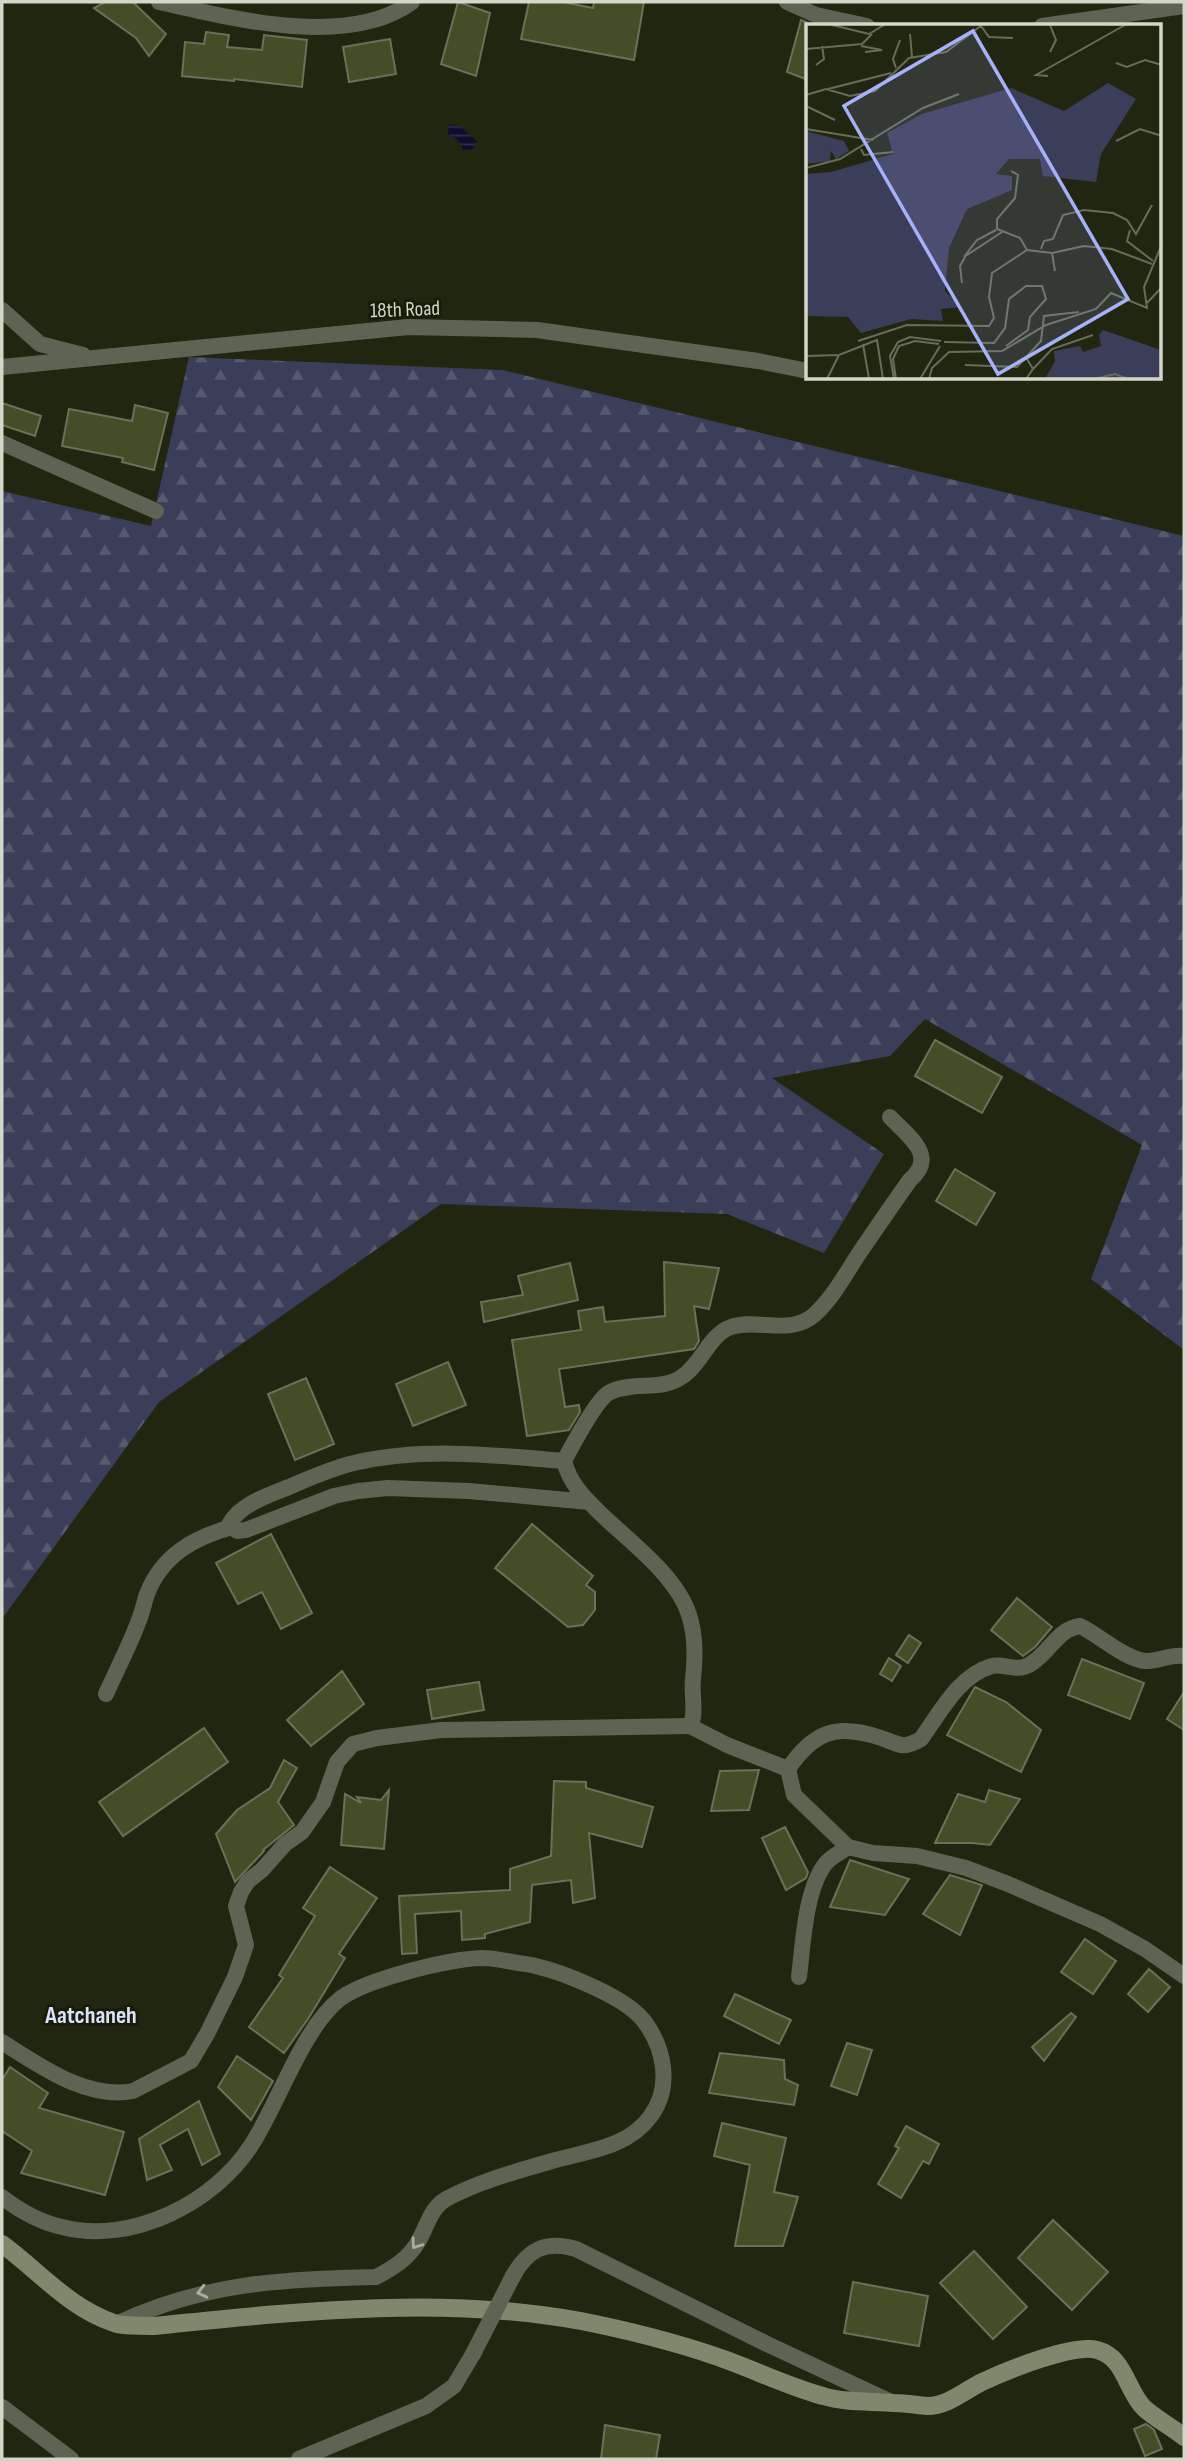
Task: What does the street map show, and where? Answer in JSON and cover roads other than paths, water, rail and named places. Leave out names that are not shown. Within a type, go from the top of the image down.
[{"type":"main road","points":[[2,2244],[52,2288],[79,2306],[116,2324],[153,2326],[395,2308],[524,2312],[581,2321],[667,2341],[824,2397],[855,2402],[930,2406],[943,2404],[983,2381],[1083,2347],[1110,2355],[1146,2410],[1184,2437]]},
{"type":"street","points":[[159,2],[277,24],[318,27],[353,26],[383,19],[412,2]]},
{"type":"street","points":[[787,2],[816,15],[858,24]]},
{"type":"street","points":[[1056,24],[1184,6]]},
{"type":"street","points":[[2,310],[40,344],[95,358]]},
{"type":"street","name":"18th Road","points":[[2,367],[408,327],[537,330],[758,361],[806,371]]},
{"type":"street","points":[[2,443],[156,511]]},
{"type":"street","points":[[690,1726],[695,1718],[691,1697],[695,1651],[689,1614],[672,1583],[589,1502],[568,1477],[564,1461],[606,1395],[633,1386],[674,1383],[687,1374],[717,1336],[730,1327],[755,1324],[777,1327],[799,1324],[813,1316],[836,1288],[910,1181],[921,1171],[923,1162],[917,1146],[890,1116]]},
{"type":"street","points":[[564,1461],[455,1454],[383,1457],[352,1463],[278,1491],[241,1510],[230,1523],[237,1531],[246,1531],[334,1496],[388,1488],[468,1491],[589,1502]]},
{"type":"street","points":[[106,1694],[140,1618],[148,1591],[162,1566],[180,1550],[205,1535],[233,1527]]},
{"type":"street","points":[[1184,1656],[1176,1655],[1154,1661],[1140,1660],[1080,1626],[1069,1627],[1029,1665],[1011,1668],[994,1665],[968,1677],[921,1739],[910,1745],[899,1746],[883,1738],[843,1730],[823,1735],[802,1747],[788,1769],[794,1795],[848,1847],[873,1853],[917,1856],[966,1868],[1008,1884],[1100,1924],[1145,1949],[1184,1976]]},
{"type":"street","points":[[2,2042],[45,2069],[75,2082],[122,2093],[133,2091],[191,2061],[235,1977],[246,1945],[236,1906],[241,1892],[248,1881],[262,1870],[285,1844],[302,1832],[323,1801],[337,1762],[353,1744],[377,1738],[441,1730],[690,1726],[727,1745],[788,1769]]},
{"type":"street","points":[[799,1977],[809,1906],[817,1881],[826,1862],[848,1847]]},
{"type":"street","points":[[2,2197],[40,2220],[64,2228],[92,2230],[122,2229],[151,2221],[190,2203],[228,2174],[251,2147],[289,2073],[326,2013],[340,1999],[354,1990],[458,1960],[484,1958],[537,1965],[629,2006],[651,2031],[663,2066],[664,2092],[642,2129],[625,2140],[528,2168],[440,2203],[416,2245],[404,2259],[376,2277],[267,2282],[218,2288],[167,2302],[116,2324]]},
{"type":"street","points":[[299,2459],[426,2406],[454,2386],[520,2264],[538,2249],[561,2244],[893,2403]]},
{"type":"street","points":[[2,2407],[71,2459]]},
{"type":"district","name":"Aatchaneh","points":[[91,2015]]}]
